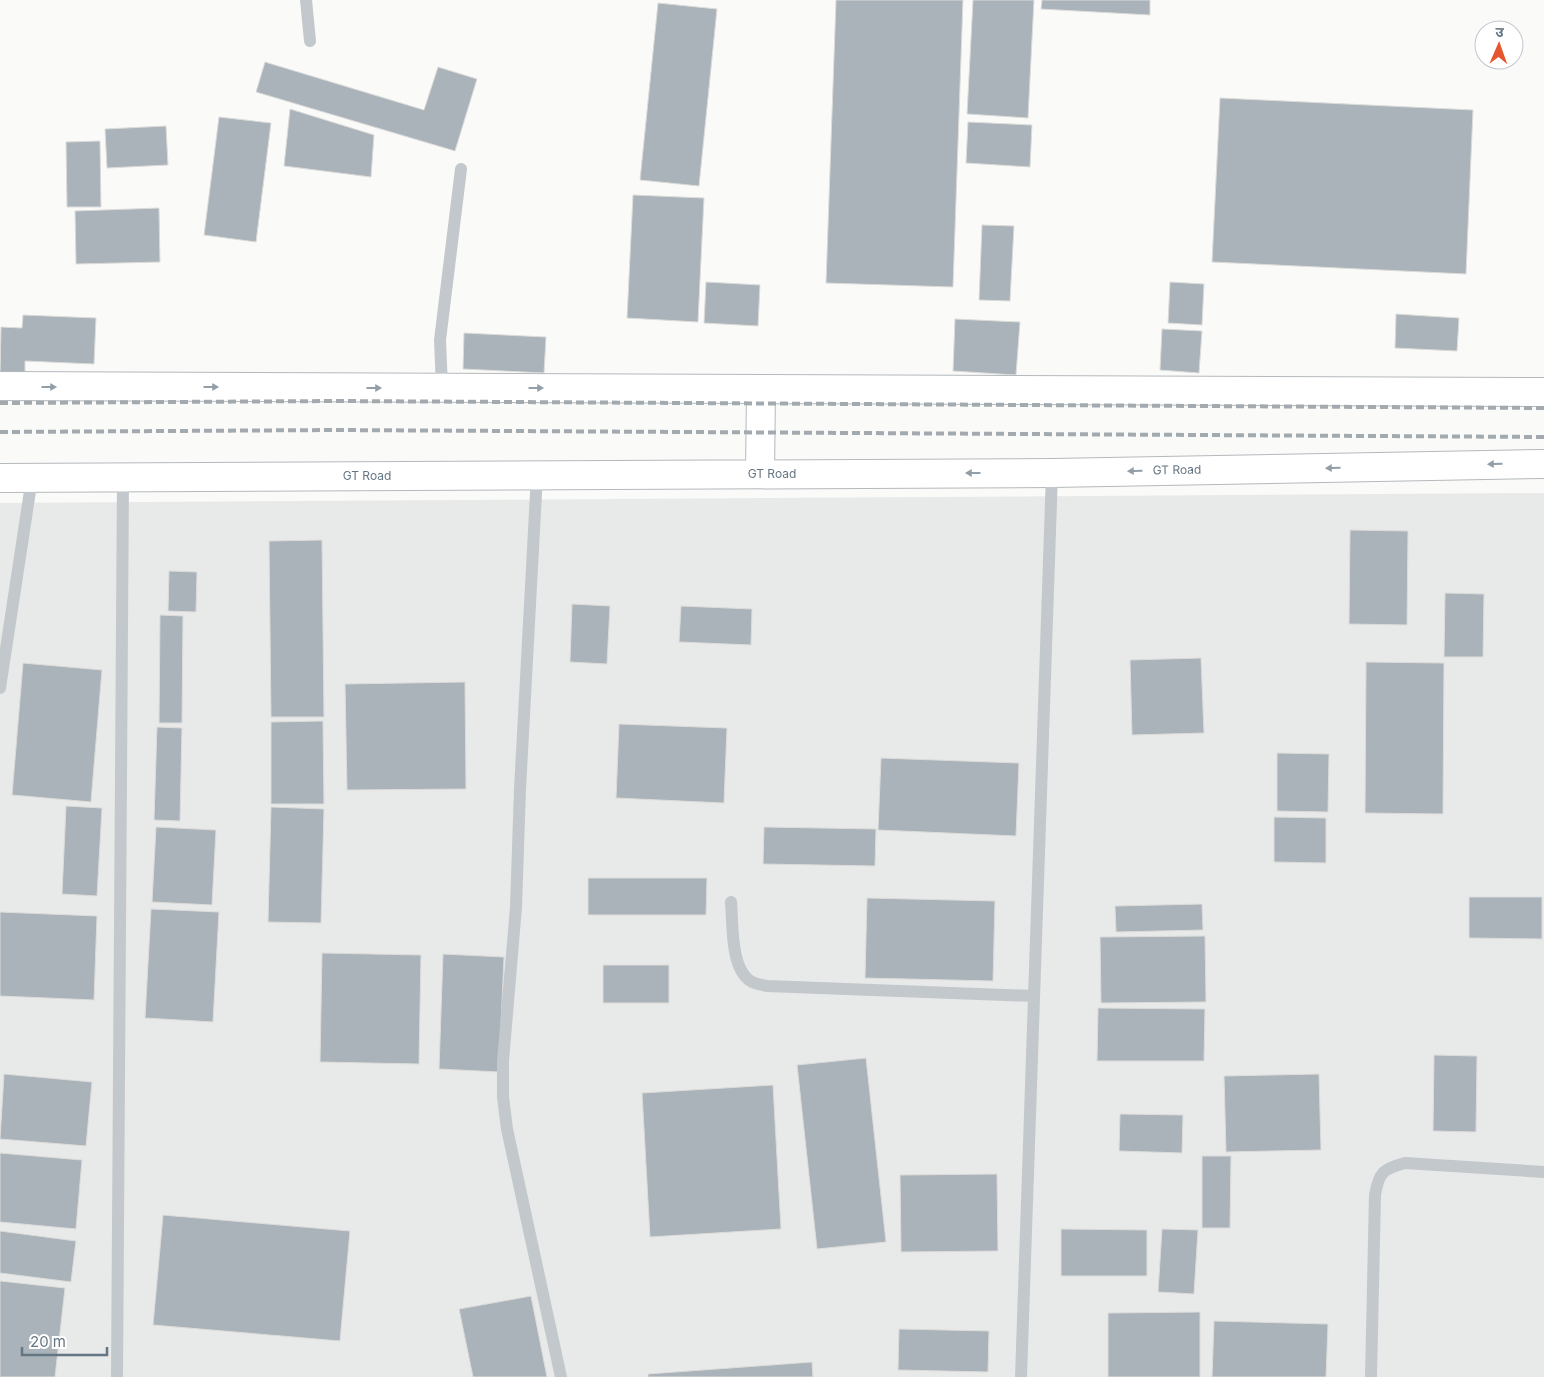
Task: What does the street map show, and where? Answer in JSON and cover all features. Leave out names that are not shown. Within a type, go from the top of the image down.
[{"type":"highway","points":[[0,386],[1544,392]]},
{"type":"highway","points":[[760,474],[761,389]]},
{"type":"highway","name":"GT Road","points":[[0,478],[1052,473],[1544,464]]},
{"type":"lane","points":[[306,0],[310,42]]},
{"type":"lane","points":[[442,388],[440,340],[461,169]]},
{"type":"lane","points":[[1021,1377],[1052,473]]},
{"type":"lane","points":[[537,474],[520,788],[516,907],[503,1061],[503,1097],[507,1129],[561,1377]]},
{"type":"lane","points":[[117,1377],[123,477]]},
{"type":"lane","points":[[0,688],[32,478]]},
{"type":"lane","points":[[731,902],[736,957],[739,968],[752,982],[767,986],[1034,996]]},
{"type":"lane","points":[[1371,1377],[1375,1195],[1377,1179],[1390,1167],[1405,1163],[1544,1172]]},
{"type":"shaded area","points":[[1544,493],[1544,1377],[0,1377],[0,503]]},
{"type":"building","points":[[836,0],[963,0],[953,287],[826,283]]},
{"type":"building","points":[[973,0],[1034,0],[1028,118],[967,114]]},
{"type":"building","points":[[1042,0],[1150,0],[1150,15],[1041,9]]},
{"type":"building","points":[[658,3],[717,9],[699,186],[640,180]]},
{"type":"building","points":[[265,62],[424,110],[438,67],[477,79],[455,151],[256,92]]},
{"type":"building","points":[[1220,98],[1473,110],[1466,274],[1212,262]]},
{"type":"building","points":[[290,109],[374,135],[371,177],[284,166]]},
{"type":"building","points":[[219,117],[271,123],[256,242],[204,235]]},
{"type":"building","points":[[968,122],[1032,125],[1030,167],[966,163]]},
{"type":"building","points":[[166,126],[168,165],[107,168],[105,129]]},
{"type":"building","points":[[100,141],[101,207],[67,207],[66,142]]},
{"type":"building","points":[[633,195],[704,198],[698,322],[627,318]]},
{"type":"building","points":[[159,208],[160,262],[76,264],[75,211]]},
{"type":"building","points":[[982,225],[1014,226],[1010,301],[979,300]]},
{"type":"building","points":[[706,282],[760,285],[758,326],[704,323]]},
{"type":"building","points":[[1170,282],[1204,284],[1202,325],[1168,323]]},
{"type":"building","points":[[1396,314],[1459,318],[1457,351],[1395,348]]},
{"type":"building","points":[[23,315],[96,318],[94,364],[25,361],[25,375],[0,374],[1,327],[22,328]]},
{"type":"building","points":[[955,319],[1020,322],[1016,375],[953,371]]},
{"type":"building","points":[[1162,329],[1202,331],[1199,373],[1160,370]]},
{"type":"building","points":[[464,333],[546,337],[544,373],[463,369]]},
{"type":"building","points":[[1350,530],[1408,531],[1407,625],[1349,624]]},
{"type":"building","points":[[322,540],[324,717],[271,717],[269,541]]},
{"type":"building","points":[[169,571],[197,572],[196,612],[168,611]]},
{"type":"building","points":[[1445,593],[1484,594],[1483,657],[1444,657]]},
{"type":"building","points":[[572,604],[610,606],[607,664],[570,662]]},
{"type":"building","points":[[681,606],[752,609],[751,645],[679,642]]},
{"type":"building","points":[[160,615],[183,616],[182,723],[159,723]]},
{"type":"building","points":[[1201,658],[1204,733],[1132,735],[1130,660]]},
{"type":"building","points":[[1366,662],[1444,663],[1443,814],[1365,813]]},
{"type":"building","points":[[23,663],[102,670],[91,802],[12,795]]},
{"type":"building","points":[[465,682],[466,789],[347,790],[345,684]]},
{"type":"building","points":[[323,721],[324,804],[271,804],[271,722]]},
{"type":"building","points":[[619,724],[727,728],[724,803],[616,798]]},
{"type":"building","points":[[157,727],[182,728],[180,821],[154,820]]},
{"type":"building","points":[[1277,753],[1329,754],[1328,812],[1277,811]]},
{"type":"building","points":[[881,758],[1019,763],[1016,836],[878,830]]},
{"type":"building","points":[[66,806],[102,808],[97,896],[62,894]]},
{"type":"building","points":[[271,807],[324,809],[321,923],[268,922]]},
{"type":"building","points":[[1274,817],[1326,818],[1326,863],[1274,862]]},
{"type":"building","points":[[156,827],[216,830],[212,905],[152,902]]},
{"type":"building","points":[[764,827],[876,829],[875,866],[763,864]]},
{"type":"building","points":[[588,878],[707,878],[706,915],[588,915]]},
{"type":"building","points":[[1469,897],[1542,897],[1542,939],[1469,938]]},
{"type":"building","points":[[867,898],[995,901],[993,981],[865,978]]},
{"type":"building","points":[[1202,904],[1203,930],[1116,932],[1115,906]]},
{"type":"building","points":[[151,909],[219,912],[213,1022],[145,1018]]},
{"type":"building","points":[[0,912],[97,916],[94,1000],[0,996]]},
{"type":"building","points":[[1205,936],[1206,1002],[1101,1003],[1100,937]]},
{"type":"building","points":[[322,953],[421,955],[419,1064],[320,1062]]},
{"type":"building","points":[[443,954],[504,957],[499,1072],[439,1069]]},
{"type":"building","points":[[603,965],[669,965],[669,1003],[603,1003]]},
{"type":"building","points":[[1098,1008],[1205,1009],[1204,1061],[1097,1061]]},
{"type":"building","points":[[1434,1055],[1477,1056],[1476,1132],[1433,1131]]},
{"type":"building","points":[[866,1058],[886,1242],[817,1249],[797,1065]]},
{"type":"building","points":[[4,1074],[92,1082],[86,1146],[0,1139]]},
{"type":"building","points":[[1319,1074],[1321,1150],[1226,1152],[1224,1076]]},
{"type":"building","points":[[773,1085],[781,1229],[650,1237],[642,1093]]},
{"type":"building","points":[[1120,1114],[1183,1115],[1182,1153],[1119,1151]]},
{"type":"building","points":[[0,1153],[82,1160],[76,1229],[0,1222]]},
{"type":"building","points":[[1202,1156],[1231,1156],[1230,1228],[1202,1228]]},
{"type":"building","points":[[997,1174],[998,1251],[901,1252],[900,1175]]},
{"type":"building","points":[[163,1215],[350,1231],[340,1341],[153,1325]]},
{"type":"building","points":[[1061,1229],[1147,1230],[1147,1276],[1061,1276]]},
{"type":"building","points":[[1162,1229],[1198,1230],[1194,1294],[1158,1292]]},
{"type":"building","points":[[0,1231],[76,1241],[71,1282],[0,1273]]},
{"type":"building","points":[[0,1281],[65,1288],[55,1377],[0,1377]]},
{"type":"building","points":[[531,1296],[547,1377],[473,1377],[459,1309]]},
{"type":"building","points":[[1200,1312],[1200,1377],[1108,1377],[1108,1313]]},
{"type":"building","points":[[1214,1321],[1328,1324],[1326,1377],[1212,1377]]},
{"type":"building","points":[[899,1329],[989,1331],[988,1372],[898,1370]]},
{"type":"building","points":[[812,1362],[813,1377],[648,1377],[648,1374]]},
{"type":"railway","points":[[0,403],[338,401],[1544,408]]},
{"type":"railway","points":[[0,432],[338,430],[1544,437]]}]
